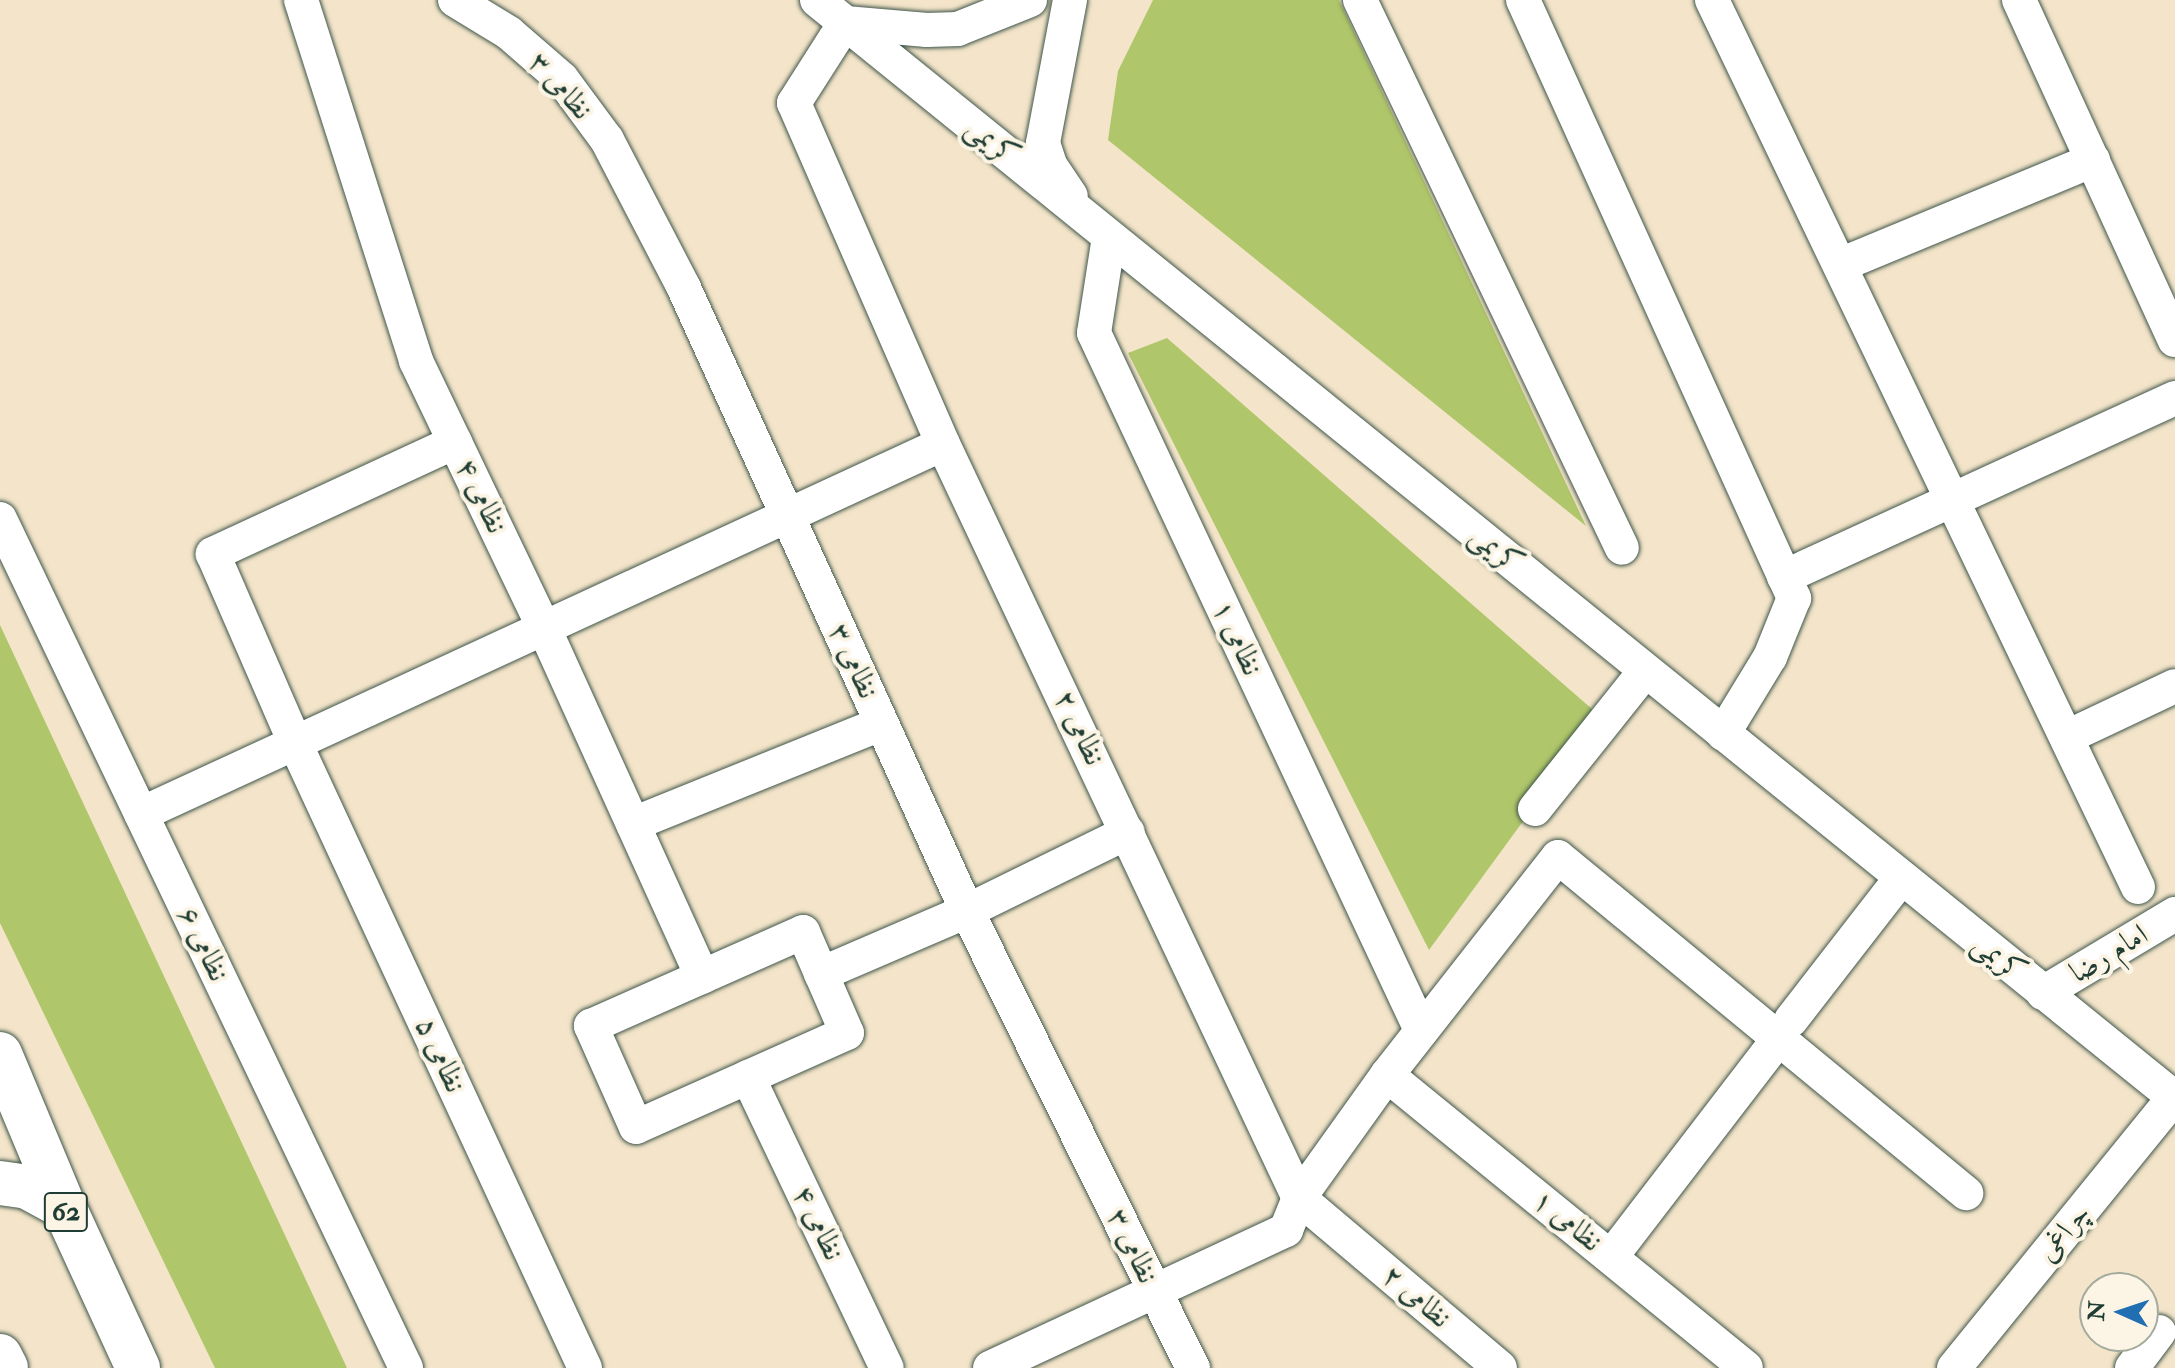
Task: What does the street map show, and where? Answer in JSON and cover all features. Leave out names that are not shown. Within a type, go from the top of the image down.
[{"type":"highway","name":"62","points":[[0,1054],[64,1207],[138,1368]]},
{"type":"highway","points":[[0,1183],[27,1187],[64,1207]]},
{"type":"highway","points":[[0,1356],[6,1368]]},
{"type":"street","name":"نظامی ۴","points":[[301,0],[416,361],[544,628],[702,977]]},
{"type":"street","name":"نظامی ۳","points":[[455,0],[509,33],[562,79],[607,140],[683,286],[967,911],[1193,1368]]},
{"type":"street","name":"کریمی","points":[[817,0],[2174,1098]]},
{"type":"street","points":[[845,23],[927,30],[958,29],[1030,0]]},
{"type":"street","points":[[1070,0],[1043,143],[1050,165],[1097,226]]},
{"type":"street","points":[[1360,0],[1622,548]]},
{"type":"street","points":[[1523,0],[1794,598],[1770,657],[1723,734]]},
{"type":"street","points":[[1712,0],[2138,887]]},
{"type":"street","points":[[2019,0],[2175,340]]},
{"type":"street","name":"نظامی ۲","points":[[845,23],[794,103],[943,444],[1299,1198],[1500,1368]]},
{"type":"street","points":[[1840,265],[2093,160]]},
{"type":"street","name":"نظامی ۱","points":[[1097,226],[1094,333],[1421,1030]]},
{"type":"street","points":[[1784,577],[2175,398]]},
{"type":"street","name":"نظامی ۵","points":[[455,442],[213,554],[295,743],[585,1368]]},
{"type":"street","points":[[141,814],[943,444]]},
{"type":"street","name":"نظامی ۶","points":[[0,519],[406,1368]]},
{"type":"street","points":[[1535,809],[1645,671]]},
{"type":"street","points":[[2067,737],[2175,686]]},
{"type":"street","points":[[633,824],[881,724]]},
{"type":"street","points":[[821,974],[967,911],[1128,832]]},
{"type":"street","points":[[990,1368],[1286,1230],[1299,1198],[1387,1075],[1558,857],[1785,1029],[1966,1193]]},
{"type":"street","points":[[1611,1257],[1901,878]]},
{"type":"street","name":"امام رضا","points":[[2043,993],[2174,917]]},
{"type":"street","points":[[803,932],[821,974],[847,1033],[636,1127],[591,1026],[803,932]]},
{"type":"street","name":"نظامی ۱","points":[[1387,1075],[1746,1368]]},
{"type":"street","name":"نظامی ۴","points":[[748,1077],[887,1368]]},
{"type":"street","name":"چراغی","points":[[1954,1368],[2174,1098]]},
{"type":"green space","points":[[1153,0],[1339,0],[1586,526],[1108,140],[1118,71]]},
{"type":"green space","points":[[1167,338],[1600,716],[1429,950],[1128,353]]},
{"type":"green space","points":[[0,625],[347,1368],[215,1368],[0,923]]}]
